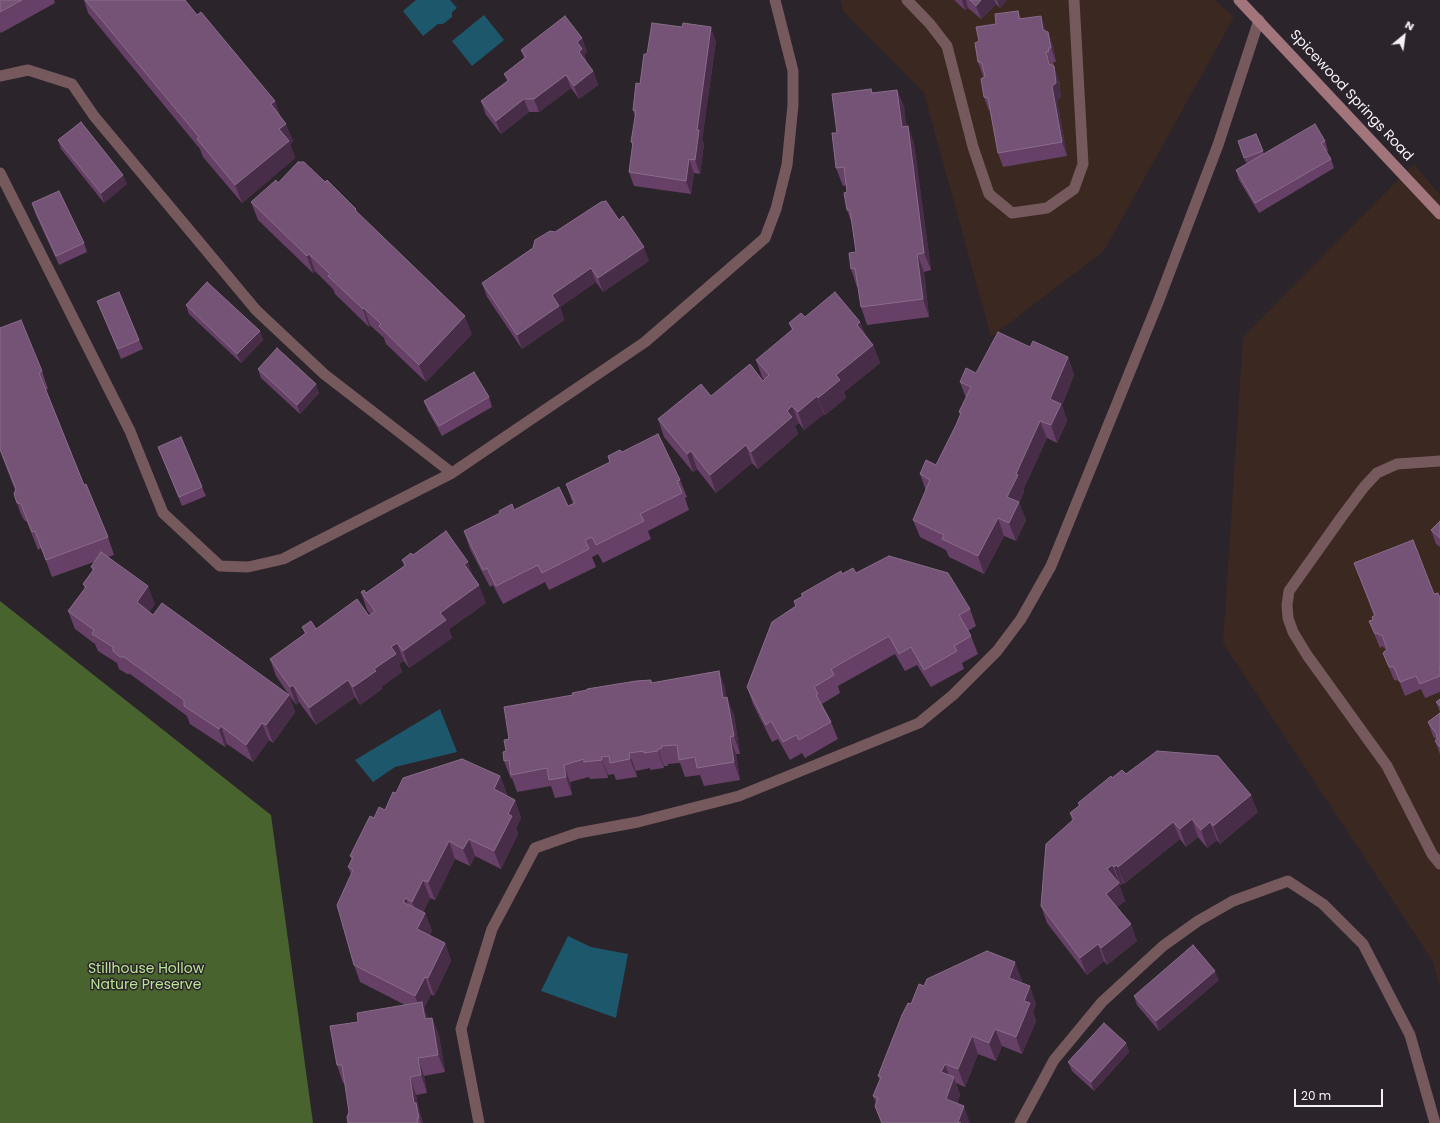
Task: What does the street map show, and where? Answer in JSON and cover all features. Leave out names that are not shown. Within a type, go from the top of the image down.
[{"type":"main road","name":"Spicewood Springs Road","points":[[1239,0],[1440,214]]},
{"type":"lane","points":[[0,173],[130,431],[163,514],[220,566],[248,567],[283,559],[452,473],[645,342],[764,238],[776,209],[788,165],[793,105],[793,71],[775,0]]},
{"type":"lane","points":[[907,0],[930,24],[947,46],[973,147],[989,194],[1012,213],[1048,208],[1074,188],[1083,164],[1074,0]]},
{"type":"lane","points":[[479,1123],[461,1029],[492,929],[535,848],[578,833],[638,822],[739,796],[919,723],[953,695],[997,651],[1021,619],[1051,566],[1160,300],[1218,144],[1259,20]]},
{"type":"lane","points":[[0,76],[28,70],[72,84],[94,116],[256,310],[324,374],[452,473]]},
{"type":"lane","points":[[1440,462],[1397,464],[1377,473],[1364,487],[1343,515],[1289,591],[1287,605],[1288,618],[1297,638],[1387,766],[1432,854],[1440,864]]},
{"type":"lane","points":[[1020,1123],[1059,1054],[1102,1002],[1163,946],[1198,921],[1233,901],[1288,881],[1323,904],[1363,944],[1410,1035],[1435,1123]]},
{"type":"shaded area","points":[[840,0],[1215,0],[1234,17],[1104,251],[991,337],[924,93],[843,11]]},
{"type":"shaded area","points":[[1414,164],[1440,195],[1440,987],[1432,960],[1223,643],[1243,337]]},
{"type":"green space","name":"Stillhouse Hollow Nature Preserve","points":[[0,601],[271,815],[313,1123],[0,1123]]},
{"type":"water","points":[[416,0],[450,0],[457,8],[452,12],[452,17],[443,24],[438,24],[423,36],[403,11]]},
{"type":"water","points":[[484,15],[504,40],[472,66],[452,41]]},
{"type":"water","points":[[440,709],[457,752],[395,767],[373,782],[355,760]]},
{"type":"water","points":[[568,936],[591,947],[628,954],[616,1018],[541,991]]},
{"type":"building","points":[[0,0],[22,0],[0,12]]},
{"type":"building","points":[[85,0],[185,0],[197,15],[201,12],[275,101],[271,104],[286,124],[279,129],[289,141],[235,185],[197,139],[199,137]]},
{"type":"building","points":[[970,0],[981,0],[976,6]]},
{"type":"building","points":[[1018,11],[1019,19],[1041,16],[1043,30],[1048,32],[1051,48],[1048,48],[1049,51],[1046,52],[1049,64],[1054,66],[1056,83],[1052,86],[1062,142],[998,153],[988,98],[984,97],[981,79],[985,76],[982,64],[978,62],[975,43],[979,41],[976,27],[996,24],[995,14]]},
{"type":"building","points":[[565,16],[582,38],[577,42],[582,49],[579,52],[593,71],[574,86],[566,75],[534,99],[524,99],[496,121],[481,101],[509,80],[504,74],[526,57],[521,50]]},
{"type":"building","points":[[652,23],[682,27],[683,23],[711,27],[697,130],[699,130],[695,160],[689,159],[686,181],[629,172],[633,142],[631,142],[636,111],[633,110],[636,83],[640,84],[644,54],[647,54]]},
{"type":"building","points":[[871,89],[872,93],[897,90],[902,127],[908,126],[924,253],[917,254],[923,299],[861,307],[855,268],[851,269],[849,253],[856,252],[850,210],[847,210],[844,193],[847,192],[844,167],[836,168],[832,133],[837,133],[832,94]]},
{"type":"building","points":[[81,122],[123,175],[101,193],[58,140]]},
{"type":"building","points":[[1315,124],[1325,141],[1321,143],[1331,159],[1255,203],[1236,170]]},
{"type":"building","points":[[1256,134],[1263,151],[1244,158],[1238,141]]},
{"type":"building","points":[[298,162],[304,162],[325,182],[327,180],[356,209],[355,210],[465,316],[419,365],[379,326],[381,324],[328,276],[330,274],[309,254],[307,256],[251,202],[276,180],[278,183]]},
{"type":"building","points":[[59,191],[84,243],[56,256],[32,203]]},
{"type":"building","points":[[606,201],[619,220],[623,216],[644,247],[598,278],[591,268],[552,295],[559,306],[517,335],[482,283],[533,248],[535,240],[550,231],[555,232],[601,202]]},
{"type":"building","points":[[207,282],[260,331],[237,354],[186,305]]},
{"type":"building","points":[[119,292],[139,340],[118,349],[97,301]]},
{"type":"building","points":[[835,292],[860,322],[857,325],[873,345],[836,375],[840,380],[818,398],[817,396],[798,412],[792,406],[787,411],[792,417],[751,452],[746,445],[710,475],[691,451],[687,454],[658,419],[701,384],[711,396],[750,364],[763,381],[769,375],[756,360],[793,329],[789,323],[801,313],[805,317]]},
{"type":"building","points":[[21,320],[42,371],[39,373],[84,485],[86,484],[108,537],[46,560],[35,531],[32,532],[21,504],[17,503],[14,494],[16,489],[0,449],[0,328]]},
{"type":"building","points":[[998,332],[1030,347],[1033,341],[1068,357],[1050,399],[1061,404],[1051,425],[1040,421],[1016,474],[1018,475],[1007,497],[1019,502],[1009,523],[998,518],[978,556],[942,539],[944,535],[913,520],[930,480],[920,474],[926,460],[936,465],[956,425],[961,413],[959,412],[971,387],[960,382],[966,368],[976,373]]},
{"type":"building","points":[[277,348],[316,384],[297,405],[258,369]]},
{"type":"building","points":[[474,372],[489,397],[439,426],[424,401]]},
{"type":"building","points":[[658,434],[680,480],[677,481],[682,493],[640,514],[644,521],[596,545],[592,537],[585,540],[589,549],[542,573],[538,565],[496,586],[487,568],[483,570],[464,531],[500,513],[499,511],[512,504],[514,510],[559,487],[568,506],[575,503],[566,484],[610,462],[608,456],[620,450],[622,452]]},
{"type":"building","points":[[181,437],[202,487],[179,497],[158,447]]},
{"type":"building","points":[[1440,521],[1440,538],[1431,530]]},
{"type":"building","points":[[446,531],[468,562],[464,564],[479,585],[440,613],[446,620],[403,651],[397,643],[391,647],[396,654],[374,669],[376,671],[353,687],[348,680],[309,708],[293,685],[290,687],[270,659],[306,633],[302,627],[311,621],[316,629],[357,599],[369,616],[375,611],[361,592],[364,590],[366,593],[406,565],[402,560],[411,553],[413,555]]},
{"type":"building","points":[[1413,540],[1434,594],[1438,593],[1440,598],[1440,676],[1420,684],[1416,676],[1400,682],[1394,667],[1389,667],[1383,653],[1387,649],[1382,635],[1379,635],[1378,633],[1375,634],[1369,621],[1373,620],[1372,617],[1375,615],[1354,563]]},
{"type":"building","points":[[101,552],[148,586],[137,602],[153,615],[162,603],[289,695],[266,725],[262,723],[246,745],[221,726],[219,729],[184,706],[184,700],[124,657],[120,657],[113,651],[113,647],[92,634],[94,630],[68,611],[86,587],[83,584],[94,569],[91,567]]},
{"type":"building","points":[[889,556],[948,573],[970,609],[959,615],[971,636],[954,646],[957,651],[924,670],[911,647],[899,654],[889,636],[831,669],[834,675],[814,687],[818,694],[816,695],[831,722],[799,740],[796,735],[783,742],[771,721],[766,725],[747,687],[772,622],[796,606],[794,601],[803,596],[801,594],[841,571],[842,574],[853,568],[856,573]]},
{"type":"building","points":[[719,671],[723,698],[727,697],[734,736],[730,737],[734,762],[697,768],[695,757],[679,760],[677,745],[661,746],[662,748],[658,749],[658,751],[629,753],[630,759],[610,763],[609,756],[601,757],[602,760],[584,762],[584,759],[564,765],[566,777],[549,780],[547,768],[511,775],[509,760],[504,761],[503,752],[506,751],[504,740],[509,739],[504,707],[573,695],[572,693],[587,689],[636,681],[651,680],[651,683]]},
{"type":"building","points":[[1440,699],[1440,706],[1436,702]]},
{"type":"building","points":[[1440,713],[1440,747],[1435,741],[1438,739],[1436,736],[1437,735],[1428,722]]},
{"type":"building","points":[[1157,751],[1218,756],[1251,795],[1213,826],[1210,822],[1201,830],[1192,819],[1180,829],[1173,822],[1118,867],[1117,865],[1114,867],[1112,865],[1107,869],[1119,883],[1106,894],[1131,924],[1101,948],[1098,944],[1080,958],[1041,906],[1046,844],[1074,819],[1070,813],[1080,805],[1078,803],[1111,776],[1112,778],[1122,770],[1126,774]]},
{"type":"building","points":[[462,759],[500,776],[494,789],[515,800],[508,814],[512,816],[494,851],[469,839],[463,849],[449,841],[428,882],[423,880],[412,902],[406,898],[403,902],[425,913],[417,929],[445,943],[428,978],[425,977],[415,996],[354,965],[337,905],[353,870],[348,867],[353,857],[350,856],[370,816],[374,818],[379,807],[385,810],[393,792],[396,793],[403,778]]},
{"type":"building","points":[[1193,945],[1215,971],[1156,1021],[1134,996]]},
{"type":"building","points":[[987,951],[1015,962],[1009,978],[1030,986],[1024,1001],[1030,1003],[1016,1037],[995,1029],[989,1043],[972,1036],[958,1069],[945,1064],[941,1072],[954,1077],[946,1099],[964,1106],[958,1122],[961,1123],[882,1123],[875,1106],[878,1098],[873,1096],[881,1077],[878,1076],[902,1015],[908,1003],[911,1004],[919,984],[924,986],[927,979]]},
{"type":"building","points":[[422,1002],[425,1019],[432,1018],[438,1055],[418,1058],[421,1075],[410,1077],[414,1103],[416,1103],[419,1118],[417,1118],[418,1123],[348,1123],[347,1117],[349,1112],[342,1065],[337,1065],[330,1026],[358,1022],[357,1013]]},
{"type":"building","points":[[1104,1023],[1126,1043],[1091,1082],[1068,1062]]}]
